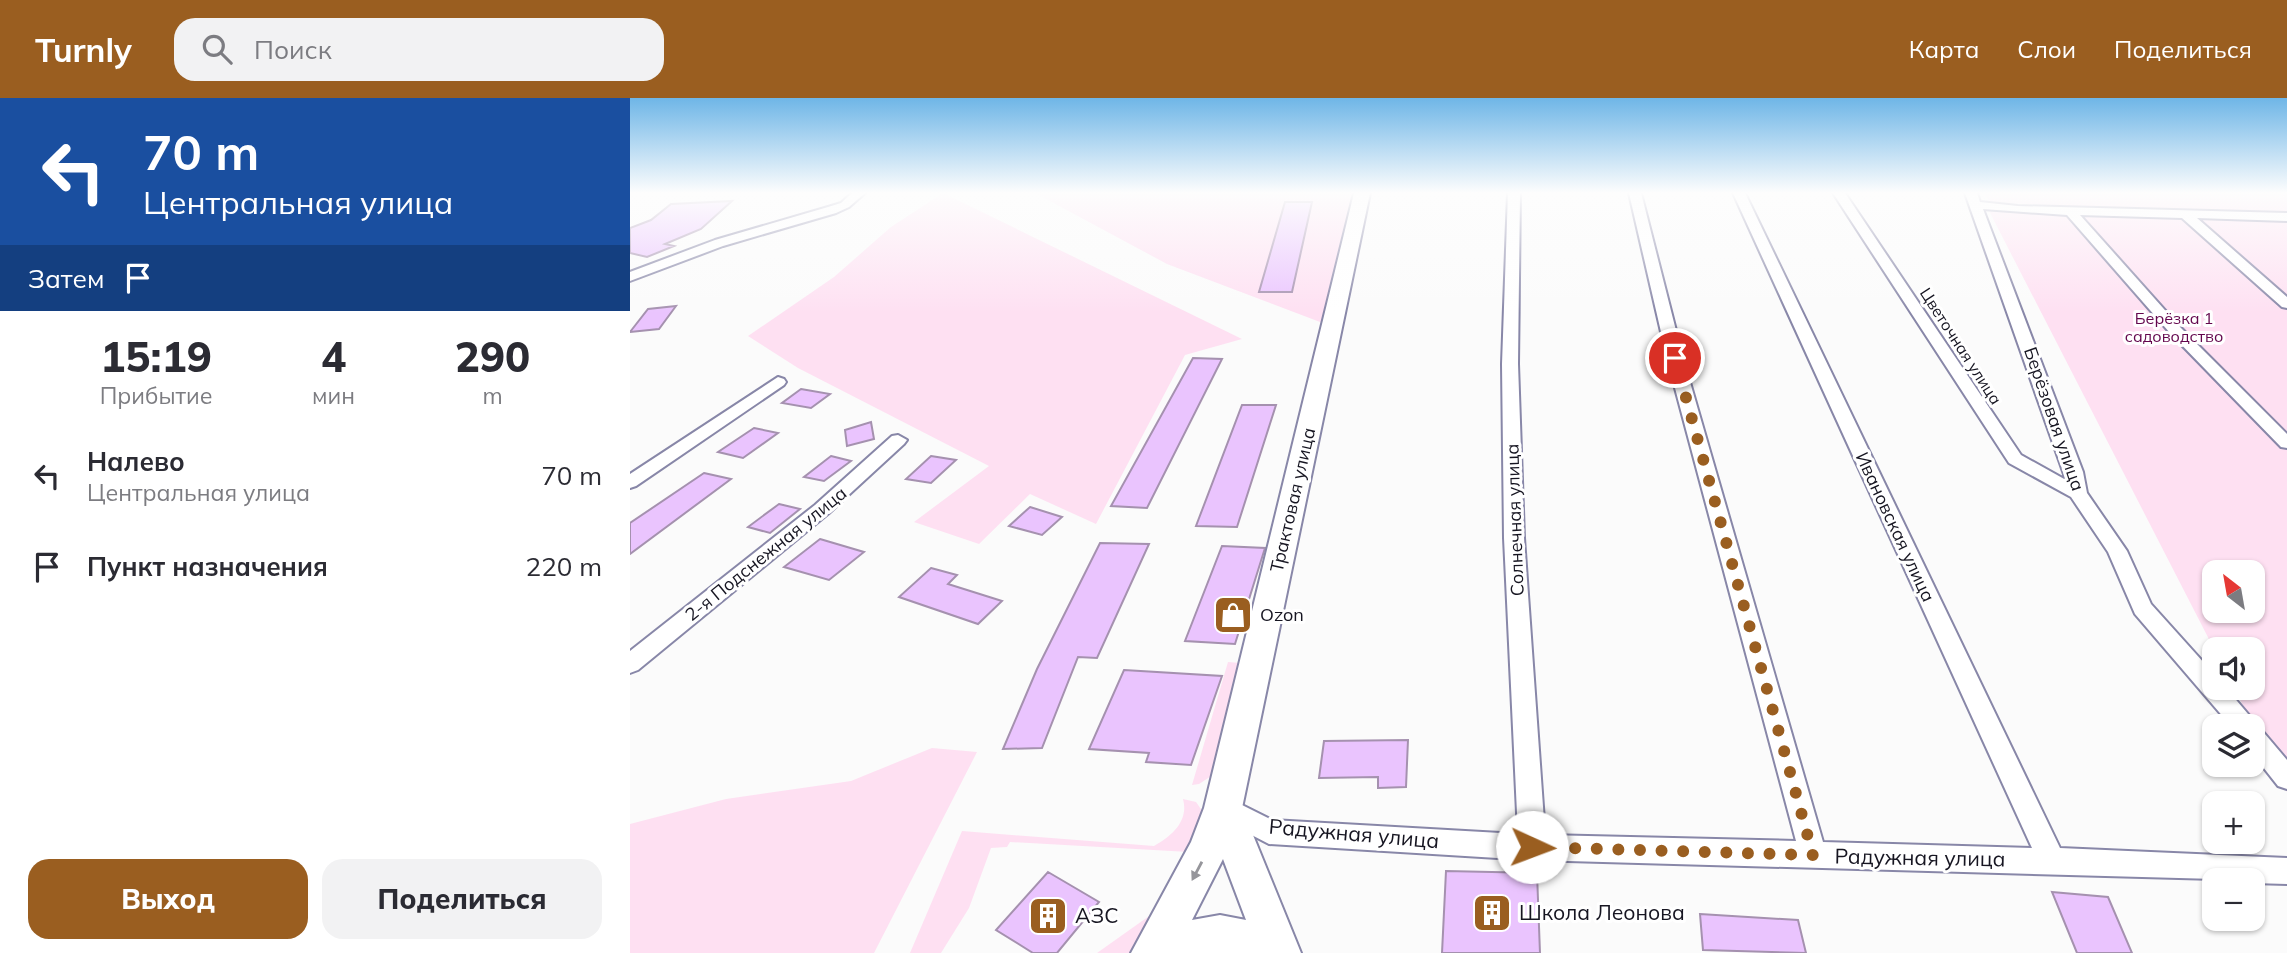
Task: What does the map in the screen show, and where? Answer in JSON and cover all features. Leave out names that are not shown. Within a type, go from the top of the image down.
[{"type":"street","points":[[630,277],[719,243],[754,233]]},
{"type":"street","name":"Трактовая улица","points":[[1152,953],[1208,851],[1223,808],[1353,233]]},
{"type":"street","name":"Солнечная улица","points":[[1513,233],[1510,364],[1514,538],[1532,847]]},
{"type":"street","points":[[1645,233],[1675,358],[1813,855]]},
{"type":"street","name":"Ивановская улица","points":[[1758,233],[2052,861]]},
{"type":"street","name":"Цветочная улица","points":[[1865,233],[2015,458],[2037,473],[2078,494]]},
{"type":"street","name":"Берёзовая улица","points":[[1984,233],[2074,472],[2078,494],[2117,551],[2142,608],[2235,714]]},
{"type":"street","points":[[2088,233],[2121,273],[2287,443]]},
{"type":"street","points":[[2207,233],[2287,304]]},
{"type":"street","points":[[630,482],[778,382]]},
{"type":"street","name":"2-я Подснежная улица","points":[[630,664],[822,509],[898,440]]},
{"type":"street","points":[[2265,751],[2287,778]]},
{"type":"street","points":[[1223,808],[1280,953]]},
{"type":"street","name":"Радужная улица","points":[[1223,808],[1269,832],[1532,847],[2052,861],[2287,871]]},
{"type":"street","points":[[1167,953],[1179,945],[1216,935],[1252,940],[1273,953]]},
{"type":"green space","points":[[884,233],[1025,233],[1242,339],[1185,355],[1096,524],[1030,494],[979,544],[914,522],[989,466],[798,368],[748,336],[834,277]]},
{"type":"green space","points":[[1109,233],[1351,233],[1332,324],[1320,322],[1167,264]]},
{"type":"green space","name":"Берёзка 1 садоводство","points":[[2000,233],[2287,233],[2287,792],[2265,749],[2265,714],[2247,714],[2240,700],[2265,700],[2265,637],[2208,637]]},
{"type":"green space","points":[[1228,662],[1252,664],[1219,771],[1199,784],[1192,785]]},
{"type":"green space","points":[[932,748],[977,752],[874,953],[630,953],[630,824],[726,799],[851,781]]},
{"type":"green space","points":[[1183,799],[1196,802],[1203,812],[1189,852],[1010,842],[1007,847],[991,848],[969,908],[941,953],[910,953],[962,831],[1154,846],[1178,827],[1184,814]]},
{"type":"green space","points":[[1159,909],[1164,914],[1130,953],[1097,953]]},
{"type":"building","points":[[630,233],[692,233],[665,244],[674,246],[647,257],[630,253]]},
{"type":"building","points":[[1276,233],[1305,233],[1292,292],[1259,292]]},
{"type":"building","points":[[676,306],[659,329],[630,332],[648,309]]},
{"type":"building","points":[[1193,358],[1222,359],[1147,508],[1111,506]]},
{"type":"building","points":[[801,389],[830,394],[811,408],[782,403]]},
{"type":"building","points":[[1242,405],[1276,405],[1237,527],[1196,526]]},
{"type":"building","points":[[871,422],[874,439],[847,446],[845,430]]},
{"type":"building","points":[[754,428],[778,433],[743,458],[718,452]]},
{"type":"building","points":[[831,456],[851,461],[824,481],[804,477]]},
{"type":"building","points":[[931,456],[956,460],[931,483],[906,479]]},
{"type":"building","points":[[704,473],[731,479],[630,554],[630,523]]},
{"type":"building","points":[[779,504],[800,509],[770,533],[748,527]]},
{"type":"building","points":[[1030,507],[1062,517],[1042,535],[1009,526]]},
{"type":"building","points":[[820,539],[864,552],[829,580],[784,567]]},
{"type":"building","points":[[1100,543],[1149,544],[1097,658],[1078,657],[1042,748],[1003,749],[1037,669]]},
{"type":"building","points":[[1222,546],[1265,548],[1235,644],[1185,641]]},
{"type":"building","points":[[931,568],[957,575],[948,584],[1002,601],[978,624],[899,597]]},
{"type":"building","points":[[1124,670],[1222,676],[1191,765],[1146,762],[1149,753],[1089,749]]},
{"type":"building","points":[[1408,740],[1406,787],[1378,788],[1378,777],[1319,778],[1324,741]]},
{"type":"building","name":"Школа Леонова","points":[[1446,871],[1537,873],[1540,953],[1442,953]]},
{"type":"building","name":"АЗС","points":[[1048,872],[1099,902],[1057,953],[1033,953],[996,930]]},
{"type":"building","points":[[2052,892],[2108,897],[2132,953],[2077,953]]},
{"type":"building","points":[[1700,914],[1798,920],[1806,953],[1703,950]]},
{"type":"place","name":"Ozon","points":[[1233,615]]},
{"type":"place","name":"Школа Леонова","points":[[1492,913]]},
{"type":"place","name":"АЗС","points":[[1048,916]]},
{"type":"route","points":[[1532,847],[1813,855],[1675,358]]}]
